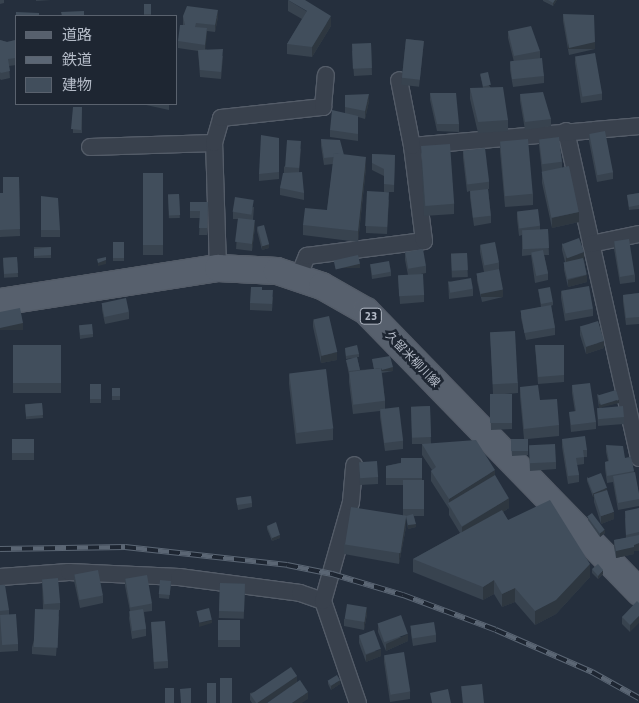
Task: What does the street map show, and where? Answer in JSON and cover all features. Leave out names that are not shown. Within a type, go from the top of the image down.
[{"type":"main road","name":"久留米柳川線","points":[[0,302],[218,268],[277,271],[322,286],[366,311],[639,592]]},
{"type":"street","points":[[218,268],[214,143],[221,118],[323,107],[326,75]]},
{"type":"street","points":[[298,278],[307,256],[424,241],[412,146],[399,80]]},
{"type":"street","points":[[412,146],[639,126]]},
{"type":"street","points":[[566,132],[636,431],[639,458]]},
{"type":"street","points":[[90,147],[214,143]]},
{"type":"street","points":[[591,244],[639,234]]},
{"type":"street","points":[[354,465],[351,502],[323,601],[358,703]]},
{"type":"street","points":[[0,578],[69,572],[179,577],[300,593],[323,601]]},
{"type":"building","points":[[288,0],[305,0],[331,16],[312,47],[287,44],[307,11]]},
{"type":"building","points":[[144,4],[151,4],[151,14],[144,14]]},
{"type":"building","points":[[187,6],[218,10],[215,25],[196,23],[195,27],[207,28],[205,45],[178,41],[180,25],[185,25],[183,16]]},
{"type":"building","points":[[84,11],[84,15],[62,15],[61,12]]},
{"type":"building","points":[[16,12],[39,13],[39,15],[16,15]]},
{"type":"building","points":[[563,14],[594,15],[595,42],[569,48]]},
{"type":"building","points":[[531,26],[540,51],[514,56],[508,31]]},
{"type":"building","points":[[406,39],[424,41],[420,80],[402,78]]},
{"type":"building","points":[[0,40],[7,42],[15,40],[15,58],[8,59],[10,71],[0,72]]},
{"type":"building","points":[[371,43],[372,68],[353,69],[352,44]]},
{"type":"building","points":[[223,49],[221,72],[200,70],[198,50]]},
{"type":"building","points":[[595,53],[602,93],[582,97],[575,56]]},
{"type":"building","points":[[542,58],[544,76],[512,79],[510,61]]},
{"type":"building","points":[[488,72],[491,85],[483,86],[480,74]]},
{"type":"building","points":[[503,87],[508,120],[478,122],[470,88]]},
{"type":"building","points":[[543,92],[551,119],[525,122],[520,94]]},
{"type":"building","points":[[430,93],[456,93],[459,124],[437,124]]},
{"type":"building","points":[[369,94],[365,111],[345,107],[345,95]]},
{"type":"building","points":[[73,107],[82,107],[81,130],[71,129]]},
{"type":"building","points":[[332,110],[358,116],[358,134],[330,130]]},
{"type":"building","points":[[605,131],[613,172],[597,175],[589,134]]},
{"type":"building","points":[[261,135],[279,138],[279,172],[259,174]]},
{"type":"building","points":[[559,137],[562,162],[542,164],[539,139]]},
{"type":"building","points":[[321,139],[340,140],[344,155],[334,153],[334,157],[324,158]]},
{"type":"building","points":[[528,139],[533,194],[505,196],[500,141]]},
{"type":"building","points":[[287,140],[301,141],[299,168],[285,167]]},
{"type":"building","points":[[450,144],[454,204],[425,206],[421,146]]},
{"type":"building","points":[[485,148],[489,182],[467,184],[463,151]]},
{"type":"building","points":[[334,153],[366,157],[358,231],[303,225],[305,208],[327,210]]},
{"type":"building","points":[[372,154],[395,155],[394,185],[384,184],[384,169],[372,163]]},
{"type":"building","points":[[569,166],[579,212],[551,218],[542,172]]},
{"type":"building","points":[[302,172],[304,193],[280,188],[283,173]]},
{"type":"building","points":[[143,173],[163,173],[163,245],[143,245]]},
{"type":"building","points":[[3,177],[19,177],[20,229],[0,230],[0,193],[3,193]]},
{"type":"building","points":[[488,189],[491,216],[473,218],[470,191]]},
{"type":"building","points":[[367,191],[389,192],[387,227],[365,226]]},
{"type":"building","points":[[639,193],[639,205],[629,207],[627,195]]},
{"type":"building","points":[[179,194],[180,215],[169,216],[168,195]]},
{"type":"building","points":[[41,196],[58,198],[60,230],[41,230]]},
{"type":"building","points":[[235,197],[254,200],[251,215],[233,212]]},
{"type":"building","points":[[190,202],[208,202],[207,228],[199,228],[200,211],[190,211]]},
{"type":"building","points":[[538,209],[540,226],[519,228],[517,212]]},
{"type":"building","points":[[238,218],[255,220],[252,244],[235,242]]},
{"type":"building","points":[[264,225],[269,244],[262,246],[257,227]]},
{"type":"building","points":[[548,229],[549,248],[523,249],[522,230]]},
{"type":"building","points":[[579,238],[584,252],[567,258],[562,244]]},
{"type":"building","points":[[629,239],[635,275],[620,277],[614,241]]},
{"type":"building","points":[[113,242],[124,242],[124,258],[113,258]]},
{"type":"building","points":[[495,242],[499,263],[484,265],[480,245]]},
{"type":"building","points":[[51,247],[51,255],[34,256],[34,249]]},
{"type":"building","points":[[423,249],[426,266],[408,269],[405,252]]},
{"type":"building","points":[[543,250],[548,273],[536,276],[531,252]]},
{"type":"building","points":[[467,253],[468,270],[452,271],[451,254]]},
{"type":"building","points":[[358,255],[360,264],[336,269],[334,261]]},
{"type":"building","points":[[17,257],[18,273],[4,274],[3,258]]},
{"type":"building","points":[[106,257],[106,260],[98,263],[97,259]]},
{"type":"building","points":[[583,258],[587,275],[567,279],[564,262]]},
{"type":"building","points":[[389,261],[391,272],[372,275],[370,264]]},
{"type":"building","points":[[499,269],[503,290],[480,294],[476,273]]},
{"type":"building","points":[[423,274],[424,295],[399,296],[398,275]]},
{"type":"building","points":[[471,278],[473,289],[450,293],[448,282]]},
{"type":"building","points":[[589,286],[593,309],[565,314],[561,291]]},
{"type":"building","points":[[251,287],[273,290],[272,304],[250,303]]},
{"type":"building","points":[[550,287],[553,302],[541,304],[538,289]]},
{"type":"building","points":[[639,293],[639,317],[626,318],[623,295]]},
{"type":"building","points":[[126,298],[129,312],[104,317],[102,303]]},
{"type":"building","points":[[551,305],[555,328],[524,333],[520,310]]},
{"type":"building","points":[[20,308],[23,323],[0,328],[0,312]]},
{"type":"building","points":[[329,316],[337,352],[322,356],[313,320]]},
{"type":"building","points":[[598,321],[604,341],[586,347],[580,327]]},
{"type":"building","points":[[92,324],[93,334],[80,335],[79,325]]},
{"type":"building","points":[[515,331],[518,383],[493,384],[490,332]]},
{"type":"building","points":[[13,345],[61,345],[61,383],[13,383]]},
{"type":"building","points":[[357,345],[359,354],[346,356],[345,348]]},
{"type":"building","points":[[535,345],[564,345],[564,375],[538,377]]},
{"type":"building","points":[[390,356],[393,367],[382,370],[381,368],[374,369],[372,359]]},
{"type":"building","points":[[357,357],[360,370],[349,371],[346,360]]},
{"type":"building","points":[[381,368],[385,401],[353,405],[349,372]]},
{"type":"building","points":[[326,369],[333,429],[297,433],[289,374]]},
{"type":"building","points":[[590,383],[596,422],[571,425],[569,412],[576,411],[572,385]]},
{"type":"building","points":[[90,384],[101,384],[101,399],[90,399]]},
{"type":"building","points":[[538,385],[540,400],[557,399],[559,425],[524,429],[520,387]]},
{"type":"building","points":[[112,388],[120,388],[120,396],[112,396]]},
{"type":"building","points":[[616,390],[619,400],[601,405],[598,396]]},
{"type":"building","points":[[490,394],[512,394],[512,423],[490,423]]},
{"type":"building","points":[[42,403],[43,415],[26,416],[25,404]]},
{"type":"building","points":[[430,406],[431,437],[412,438],[411,407]]},
{"type":"building","points":[[623,406],[624,417],[598,419],[597,408]]},
{"type":"building","points":[[399,407],[403,441],[384,443],[380,409]]},
{"type":"building","points":[[585,436],[587,450],[583,450],[584,457],[576,458],[579,475],[568,476],[562,439]]},
{"type":"building","points":[[12,439],[34,439],[34,453],[12,453]]},
{"type":"building","points":[[511,439],[528,439],[528,451],[511,451]]},
{"type":"building","points":[[476,440],[495,470],[449,499],[431,471],[436,467],[422,444]]},
{"type":"building","points":[[555,444],[556,462],[530,463],[529,445]]},
{"type":"building","points":[[606,445],[623,446],[625,458],[631,457],[634,471],[607,476],[605,462],[609,461]]},
{"type":"building","points":[[401,458],[422,458],[422,478],[386,478],[386,466],[401,463]]},
{"type":"building","points":[[377,461],[378,477],[360,478],[359,462]]},
{"type":"building","points":[[635,472],[639,499],[618,503],[613,476]]},
{"type":"building","points":[[601,473],[607,488],[593,493],[587,479]]},
{"type":"building","points":[[495,475],[509,498],[462,526],[448,503]]},
{"type":"building","points":[[403,480],[424,480],[424,509],[403,509]]},
{"type":"building","points":[[607,490],[614,512],[601,516],[594,494]]},
{"type":"building","points":[[251,496],[252,503],[237,505],[236,498]]},
{"type":"building","points":[[550,500],[590,564],[556,600],[535,611],[515,588],[502,594],[494,580],[483,587],[413,559],[502,510],[508,520]]},
{"type":"building","points":[[351,507],[406,516],[400,553],[345,545]]},
{"type":"building","points":[[639,508],[639,532],[626,535],[625,511]]},
{"type":"building","points":[[592,513],[605,530],[600,533],[587,517]]},
{"type":"building","points":[[413,514],[416,524],[408,525],[406,516]]},
{"type":"building","points":[[276,522],[280,535],[272,538],[267,526]]},
{"type":"building","points":[[639,535],[639,543],[634,545],[634,547],[616,551],[614,540]]},
{"type":"building","points":[[598,564],[603,570],[598,576],[592,569]]},
{"type":"building","points":[[98,570],[103,596],[79,600],[74,575]]},
{"type":"building","points":[[147,575],[152,604],[130,607],[125,579]]},
{"type":"building","points":[[58,578],[60,603],[44,604],[42,579]]},
{"type":"building","points":[[160,580],[171,581],[170,595],[159,594]]},
{"type":"building","points":[[220,583],[245,584],[244,612],[219,611]]},
{"type":"building","points":[[0,585],[5,585],[9,610],[0,611]]},
{"type":"building","points":[[637,601],[639,603],[639,616],[630,625],[622,617]]},
{"type":"building","points":[[347,604],[367,607],[364,622],[345,619]]},
{"type":"building","points":[[209,608],[212,620],[199,623],[196,611]]},
{"type":"building","points":[[35,609],[59,610],[58,648],[34,647]]},
{"type":"building","points":[[143,609],[146,629],[132,631],[129,611]]},
{"type":"building","points":[[16,614],[18,644],[2,645],[0,615]]},
{"type":"building","points":[[401,615],[408,634],[384,642],[378,624]]},
{"type":"building","points":[[218,620],[240,620],[240,640],[218,640]]},
{"type":"building","points":[[165,621],[168,661],[154,662],[151,622]]},
{"type":"building","points":[[434,622],[436,635],[412,639],[410,626]]},
{"type":"building","points":[[374,630],[381,649],[366,654],[359,635]]},
{"type":"building","points":[[404,652],[410,692],[391,695],[384,655]]},
{"type":"building","points":[[291,667],[297,676],[257,703],[250,694]]},
{"type":"building","points":[[337,675],[340,680],[331,686],[328,681]]},
{"type":"building","points":[[220,678],[232,678],[232,703],[220,703]]},
{"type":"building","points":[[300,680],[308,692],[292,703],[267,703]]},
{"type":"building","points":[[207,683],[216,683],[216,703],[207,703]]},
{"type":"building","points":[[482,684],[484,703],[463,703],[461,686]]},
{"type":"building","points":[[165,688],[174,688],[174,703],[165,703]]},
{"type":"building","points":[[191,688],[191,703],[181,703],[180,689]]},
{"type":"building","points":[[448,689],[451,703],[432,703],[430,693]]},
{"type":"railway","points":[[0,549],[125,547],[287,565],[332,574],[403,595],[496,630],[592,672],[639,698]]}]
